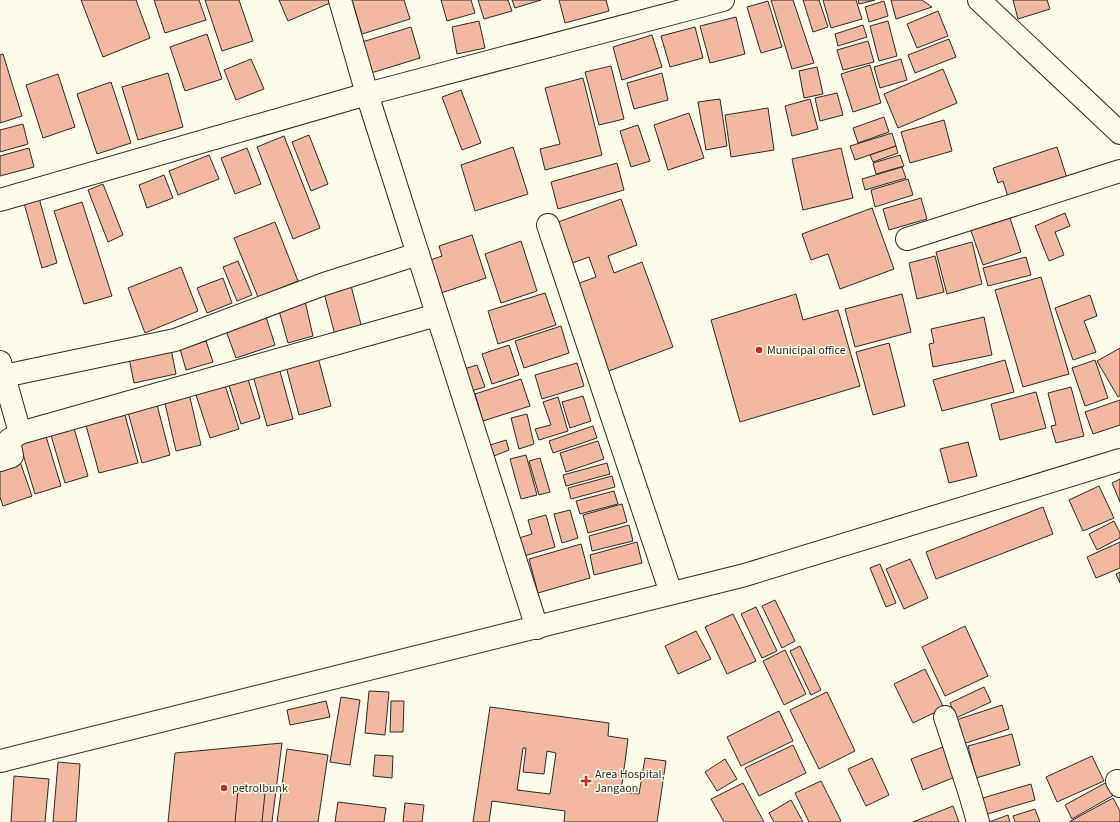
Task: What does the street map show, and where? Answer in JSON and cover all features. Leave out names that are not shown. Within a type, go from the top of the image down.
[{"type":"street","points":[[340,0],[367,94],[536,628]]},
{"type":"street","points":[[0,200],[367,94],[723,0]]},
{"type":"street","points":[[979,0],[1120,133]]},
{"type":"street","points":[[907,239],[1120,171]]},
{"type":"street","points":[[548,225],[671,593]]},
{"type":"street","points":[[20,433],[2,369],[175,340],[324,284],[418,254]]},
{"type":"street","points":[[0,460],[12,456],[9,440],[20,433],[437,314]]},
{"type":"street","points":[[0,761],[671,593],[745,576],[1120,460]]},
{"type":"street","points":[[945,718],[978,822]]},
{"type":"building","points":[[81,0],[136,0],[150,38],[103,57]]},
{"type":"building","points":[[154,0],[199,0],[206,20],[165,33]]},
{"type":"building","points":[[205,0],[239,0],[253,41],[222,51]]},
{"type":"building","points":[[279,0],[329,0],[330,3],[288,21]]},
{"type":"building","points":[[352,0],[404,0],[410,19],[362,34]]},
{"type":"building","points":[[441,0],[471,0],[475,13],[447,21]]},
{"type":"building","points":[[478,0],[508,0],[512,11],[484,19]]},
{"type":"building","points":[[512,0],[541,0],[515,8]]},
{"type":"building","points":[[559,0],[606,0],[609,11],[565,23]]},
{"type":"building","points":[[771,0],[793,0],[814,63],[792,69]]},
{"type":"building","points":[[803,0],[819,0],[828,27],[813,32]]},
{"type":"building","points":[[823,0],[856,0],[862,19],[831,28]]},
{"type":"building","points":[[858,0],[875,0],[859,4]]},
{"type":"building","points":[[891,0],[922,0],[932,7],[896,19]]},
{"type":"building","points":[[1013,0],[1047,0],[1050,9],[1018,19]]},
{"type":"building","points":[[768,1],[782,47],[761,53],[747,7]]},
{"type":"building","points":[[884,1],[888,16],[869,22],[865,7]]},
{"type":"building","points":[[938,11],[948,36],[917,48],[907,24]]},
{"type":"building","points":[[736,17],[745,54],[710,63],[700,26]]},
{"type":"building","points":[[479,21],[485,48],[457,54],[452,27]]},
{"type":"building","points":[[888,21],[897,56],[879,61],[870,26]]},
{"type":"building","points":[[863,25],[867,37],[838,46],[835,34]]},
{"type":"building","points":[[411,27],[420,58],[371,73],[362,42]]},
{"type":"building","points":[[695,27],[703,58],[670,67],[661,36]]},
{"type":"building","points":[[207,34],[222,79],[185,91],[170,47]]},
{"type":"building","points":[[652,35],[662,67],[622,80],[613,47]]},
{"type":"building","points":[[949,39],[956,57],[915,73],[908,55]]},
{"type":"building","points":[[868,41],[874,62],[843,70],[837,50]]},
{"type":"building","points":[[3,54],[22,116],[0,123],[0,55]]},
{"type":"building","points":[[251,59],[264,89],[236,100],[224,70]]},
{"type":"building","points":[[901,59],[907,80],[880,88],[874,67]]},
{"type":"building","points":[[870,65],[881,103],[853,112],[841,74]]},
{"type":"building","points":[[611,66],[624,119],[599,125],[585,72]]},
{"type":"building","points":[[817,67],[823,94],[804,98],[799,71]]},
{"type":"building","points":[[943,69],[957,103],[898,128],[884,94]]},
{"type":"building","points":[[168,73],[183,127],[138,140],[122,87]]},
{"type":"building","points":[[662,73],[668,100],[634,109],[627,83]]},
{"type":"building","points":[[58,74],[75,127],[43,138],[26,85]]},
{"type":"building","points":[[583,78],[602,155],[545,170],[540,149],[560,144],[545,88]]},
{"type":"building","points":[[111,82],[131,143],[97,154],[77,94]]},
{"type":"building","points":[[461,90],[481,143],[462,150],[442,97]]},
{"type":"building","points":[[837,93],[843,115],[820,121],[815,98]]},
{"type":"building","points":[[720,99],[727,146],[706,150],[698,102]]},
{"type":"building","points":[[810,99],[818,129],[792,136],[785,106]]},
{"type":"building","points":[[768,108],[774,150],[731,157],[725,115]]},
{"type":"building","points":[[689,113],[704,158],[668,170],[654,125]]},
{"type":"building","points":[[884,117],[889,132],[858,143],[853,128]]},
{"type":"building","points":[[944,120],[952,151],[910,163],[901,132]]},
{"type":"building","points":[[23,124],[28,144],[0,152],[0,130]]},
{"type":"building","points":[[638,125],[650,161],[631,167],[620,131]]},
{"type":"building","points":[[892,133],[896,146],[855,160],[850,146]]},
{"type":"building","points":[[309,135],[328,184],[311,191],[292,142]]},
{"type":"building","points":[[284,136],[320,228],[293,239],[257,147]]},
{"type":"building","points":[[896,146],[898,153],[873,162],[870,155]]},
{"type":"building","points":[[513,147],[528,194],[475,211],[461,165]]},
{"type":"building","points":[[1057,147],[1067,178],[1008,197],[1003,181],[998,183],[993,168]]},
{"type":"building","points":[[29,148],[34,167],[0,176],[0,156]]},
{"type":"building","points":[[247,148],[261,184],[235,194],[221,158]]},
{"type":"building","points":[[841,148],[853,198],[803,210],[792,159]]},
{"type":"building","points":[[209,155],[219,179],[178,195],[169,171]]},
{"type":"building","points":[[900,155],[904,166],[876,174],[873,163]]},
{"type":"building","points":[[617,163],[624,190],[558,209],[551,182]]},
{"type":"building","points":[[902,167],[906,178],[865,190],[862,179]]},
{"type":"building","points":[[164,175],[173,198],[147,208],[139,185]]},
{"type":"building","points":[[908,179],[913,195],[875,207],[871,190]]},
{"type":"building","points":[[103,184],[123,235],[108,242],[88,190]]},
{"type":"building","points":[[39,198],[57,263],[42,268],[24,203]]},
{"type":"building","points":[[921,198],[927,219],[889,230],[883,209]]},
{"type":"building","points":[[621,199],[637,245],[608,256],[614,273],[642,262],[673,347],[606,372],[574,285],[596,277],[589,257],[564,266],[550,225]]},
{"type":"building","points":[[82,202],[112,296],[84,304],[54,211]]},
{"type":"building","points":[[872,208],[894,269],[840,289],[828,254],[811,260],[802,234]]},
{"type":"building","points":[[1065,213],[1070,226],[1055,232],[1064,255],[1049,261],[1035,226]]},
{"type":"building","points":[[1009,215],[1021,252],[983,265],[970,228]]},
{"type":"building","points":[[275,222],[298,281],[258,297],[234,238]]},
{"type":"building","points":[[472,235],[486,278],[435,295],[424,262],[442,256],[439,246]]},
{"type":"building","points":[[521,241],[537,291],[501,303],[485,254]]},
{"type":"building","points":[[972,242],[982,284],[947,294],[936,252]]},
{"type":"building","points":[[935,256],[944,292],[917,299],[909,263]]},
{"type":"building","points":[[1026,257],[1031,275],[988,286],[983,268]]},
{"type":"building","points":[[238,261],[252,295],[237,301],[223,267]]},
{"type":"building","points":[[181,267],[198,311],[145,333],[128,288]]},
{"type":"building","points":[[1041,277],[1069,374],[1023,387],[995,290]]},
{"type":"building","points":[[223,278],[232,303],[207,313],[197,288]]},
{"type":"building","points":[[350,282],[363,332],[336,339],[323,289]]},
{"type":"building","points":[[545,293],[556,325],[498,344],[488,311]]},
{"type":"building","points":[[796,294],[803,320],[838,310],[860,386],[740,422],[711,320]]},
{"type":"building","points":[[902,294],[911,332],[855,347],[845,309]]},
{"type":"building","points":[[1090,295],[1097,316],[1084,321],[1096,352],[1073,360],[1055,308]]},
{"type":"building","points":[[305,301],[313,336],[288,343],[278,307]]},
{"type":"building","points":[[265,314],[275,345],[236,358],[225,328]]},
{"type":"building","points":[[984,317],[992,355],[933,367],[929,344],[934,343],[931,329]]},
{"type":"building","points":[[561,326],[569,353],[524,368],[515,341]]},
{"type":"building","points":[[206,341],[213,362],[186,370],[180,349]]},
{"type":"building","points":[[889,343],[905,406],[873,415],[856,352]]},
{"type":"building","points":[[509,345],[519,375],[492,384],[482,354]]},
{"type":"building","points":[[1120,348],[1120,396],[1118,397],[1097,361]]},
{"type":"building","points":[[171,349],[176,374],[134,383],[129,358]]},
{"type":"building","points":[[316,350],[331,406],[299,415],[284,359]]},
{"type":"building","points":[[1005,360],[1014,392],[942,411],[933,380]]},
{"type":"building","points":[[1095,360],[1108,398],[1085,406],[1072,368]]},
{"type":"building","points":[[577,363],[584,386],[542,399],[535,375]]},
{"type":"building","points":[[278,364],[293,419],[267,426],[252,372]]},
{"type":"building","points":[[477,365],[485,387],[471,391],[464,369]]},
{"type":"building","points":[[246,373],[260,418],[241,424],[227,379]]},
{"type":"building","points":[[521,379],[530,406],[483,421],[475,394]]},
{"type":"building","points":[[224,382],[239,429],[210,438],[195,392]]},
{"type":"building","points":[[1071,387],[1084,436],[1056,443],[1051,426],[1056,425],[1048,393]]},
{"type":"building","points":[[188,389],[201,445],[176,451],[163,395]]},
{"type":"building","points":[[1036,392],[1046,428],[1000,440],[991,404]]},
{"type":"building","points":[[583,396],[591,421],[570,428],[562,402]]},
{"type":"building","points":[[155,397],[170,455],[142,463],[126,405]]},
{"type":"building","points":[[558,397],[568,431],[539,440],[535,429],[551,425],[543,402]]},
{"type":"building","points":[[1120,400],[1120,425],[1093,434],[1085,412]]},
{"type":"building","points":[[123,408],[138,463],[99,473],[84,418]]},
{"type":"building","points":[[527,414],[534,444],[519,449],[511,418]]},
{"type":"building","points":[[73,425],[88,476],[65,483],[50,432]]},
{"type":"building","points":[[593,426],[597,438],[553,453],[549,441]]},
{"type":"building","points":[[45,433],[61,486],[35,494],[19,441]]},
{"type":"building","points":[[506,440],[509,450],[494,456],[490,445]]},
{"type":"building","points":[[598,441],[604,459],[566,472],[560,453]]},
{"type":"building","points":[[968,442],[977,476],[949,483],[940,449]]},
{"type":"building","points":[[526,455],[537,495],[521,499],[510,459]]},
{"type":"building","points":[[18,456],[32,496],[3,506],[0,497],[0,462]]},
{"type":"building","points":[[540,458],[550,492],[539,495],[529,461]]},
{"type":"building","points":[[607,463],[610,474],[566,486],[563,475]]},
{"type":"building","points":[[612,476],[615,487],[571,499],[568,488]]},
{"type":"building","points":[[1120,479],[1120,502],[1112,483]]},
{"type":"building","points":[[1099,486],[1114,518],[1083,531],[1069,500]]},
{"type":"building","points":[[614,491],[618,504],[580,514],[576,501]]},
{"type":"building","points":[[622,504],[627,522],[588,533],[583,515]]},
{"type":"building","points":[[1043,507],[1053,534],[936,579],[926,552]]},
{"type":"building","points":[[570,510],[578,538],[562,543],[554,514]]},
{"type":"building","points":[[546,515],[555,547],[524,556],[519,538],[532,534],[528,520]]},
{"type":"building","points":[[1114,521],[1120,533],[1120,538],[1097,550],[1089,534]]},
{"type":"building","points":[[629,525],[633,541],[592,551],[589,536]]},
{"type":"building","points":[[637,542],[642,563],[594,575],[590,555]]},
{"type":"building","points":[[1120,542],[1120,568],[1096,578],[1087,557]]},
{"type":"building","points":[[581,544],[590,578],[538,593],[529,559]]},
{"type":"building","points":[[910,559],[928,598],[904,609],[886,569]]},
{"type":"building","points":[[880,564],[896,603],[886,607],[870,568]]},
{"type":"building","points":[[1120,572],[1120,583],[1116,574]]},
{"type":"building","points":[[775,600],[795,641],[782,648],[762,606]]},
{"type":"building","points":[[756,607],[777,651],[762,658],[741,614]]},
{"type":"building","points":[[733,614],[756,661],[727,674],[705,627]]},
{"type":"building","points":[[965,626],[988,676],[945,696],[922,647]]},
{"type":"building","points":[[696,631],[711,659],[678,674],[665,646]]},
{"type":"building","points":[[800,646],[821,690],[811,695],[790,651]]},
{"type":"building","points":[[785,650],[806,694],[784,705],[763,661]]},
{"type":"building","points":[[925,669],[944,708],[913,723],[894,684]]},
{"type":"building","points":[[984,687],[991,702],[956,718],[950,703]]},
{"type":"building","points":[[369,691],[389,692],[385,735],[365,733]]},
{"type":"building","points":[[827,692],[855,751],[819,769],[790,710]]},
{"type":"building","points":[[341,697],[360,700],[350,765],[330,762]]},
{"type":"building","points":[[326,701],[330,717],[290,725],[287,710]]},
{"type":"building","points":[[391,701],[404,701],[403,732],[390,732]]},
{"type":"building","points":[[1002,705],[1009,729],[963,744],[956,720]]},
{"type":"building","points":[[490,707],[609,723],[608,736],[628,739],[621,792],[639,794],[645,758],[666,761],[657,822],[564,822],[565,811],[492,801],[489,822],[473,822]],"holes":[[[523,748],[526,748],[523,772],[544,774],[547,751],[556,753],[550,794],[517,790]]]},
{"type":"building","points":[[779,711],[793,741],[741,766],[727,737]]},
{"type":"building","points":[[1012,734],[1020,765],[976,778],[968,746]]},
{"type":"building","name":"petrolbunk","points":[[282,743],[272,822],[168,822],[175,753]]},
{"type":"building","points":[[793,745],[806,773],[759,796],[745,768]]},
{"type":"building","points":[[943,747],[955,777],[923,790],[911,759]]},
{"type":"building","points":[[287,749],[328,755],[318,822],[277,822]]},
{"type":"building","points":[[375,755],[393,756],[392,778],[373,776]]},
{"type":"building","points":[[1092,756],[1104,781],[1057,802],[1046,777]]},
{"type":"building","points":[[872,758],[889,795],[866,806],[848,769]]},
{"type":"building","points":[[725,759],[737,779],[717,791],[705,772]]},
{"type":"building","points":[[58,762],[80,764],[76,822],[53,822]]},
{"type":"building","points":[[14,776],[49,779],[45,822],[11,822]]},
{"type":"building","points":[[821,781],[841,821],[839,822],[809,822],[795,793]]},
{"type":"building","points":[[1107,782],[1114,795],[1072,819],[1065,805]]},
{"type":"building","points":[[743,783],[764,822],[724,822],[711,799]]},
{"type":"building","points":[[1031,784],[1035,800],[984,815],[979,799]]},
{"type":"building","points":[[238,790],[265,793],[262,822],[235,822]]},
{"type":"building","points":[[1113,798],[1120,811],[1120,822],[1069,822]]},
{"type":"building","points":[[791,800],[803,822],[774,822],[769,813]]},
{"type":"building","points":[[338,802],[386,808],[384,822],[335,822]]},
{"type":"building","points":[[405,803],[424,805],[422,822],[403,822]]},
{"type":"building","points":[[953,806],[959,822],[913,822]]},
{"type":"building","points":[[1035,809],[1040,822],[1015,822],[1013,816]]},
{"type":"building","points":[[1008,815],[1010,822],[989,822]]},
{"type":"place","name":"Municipal office","points":[[759,350]]},
{"type":"place","name":"Area Hospital, Jangaon","points":[[586,781]]},
{"type":"place","name":"petrolbunk","points":[[224,788]]}]
